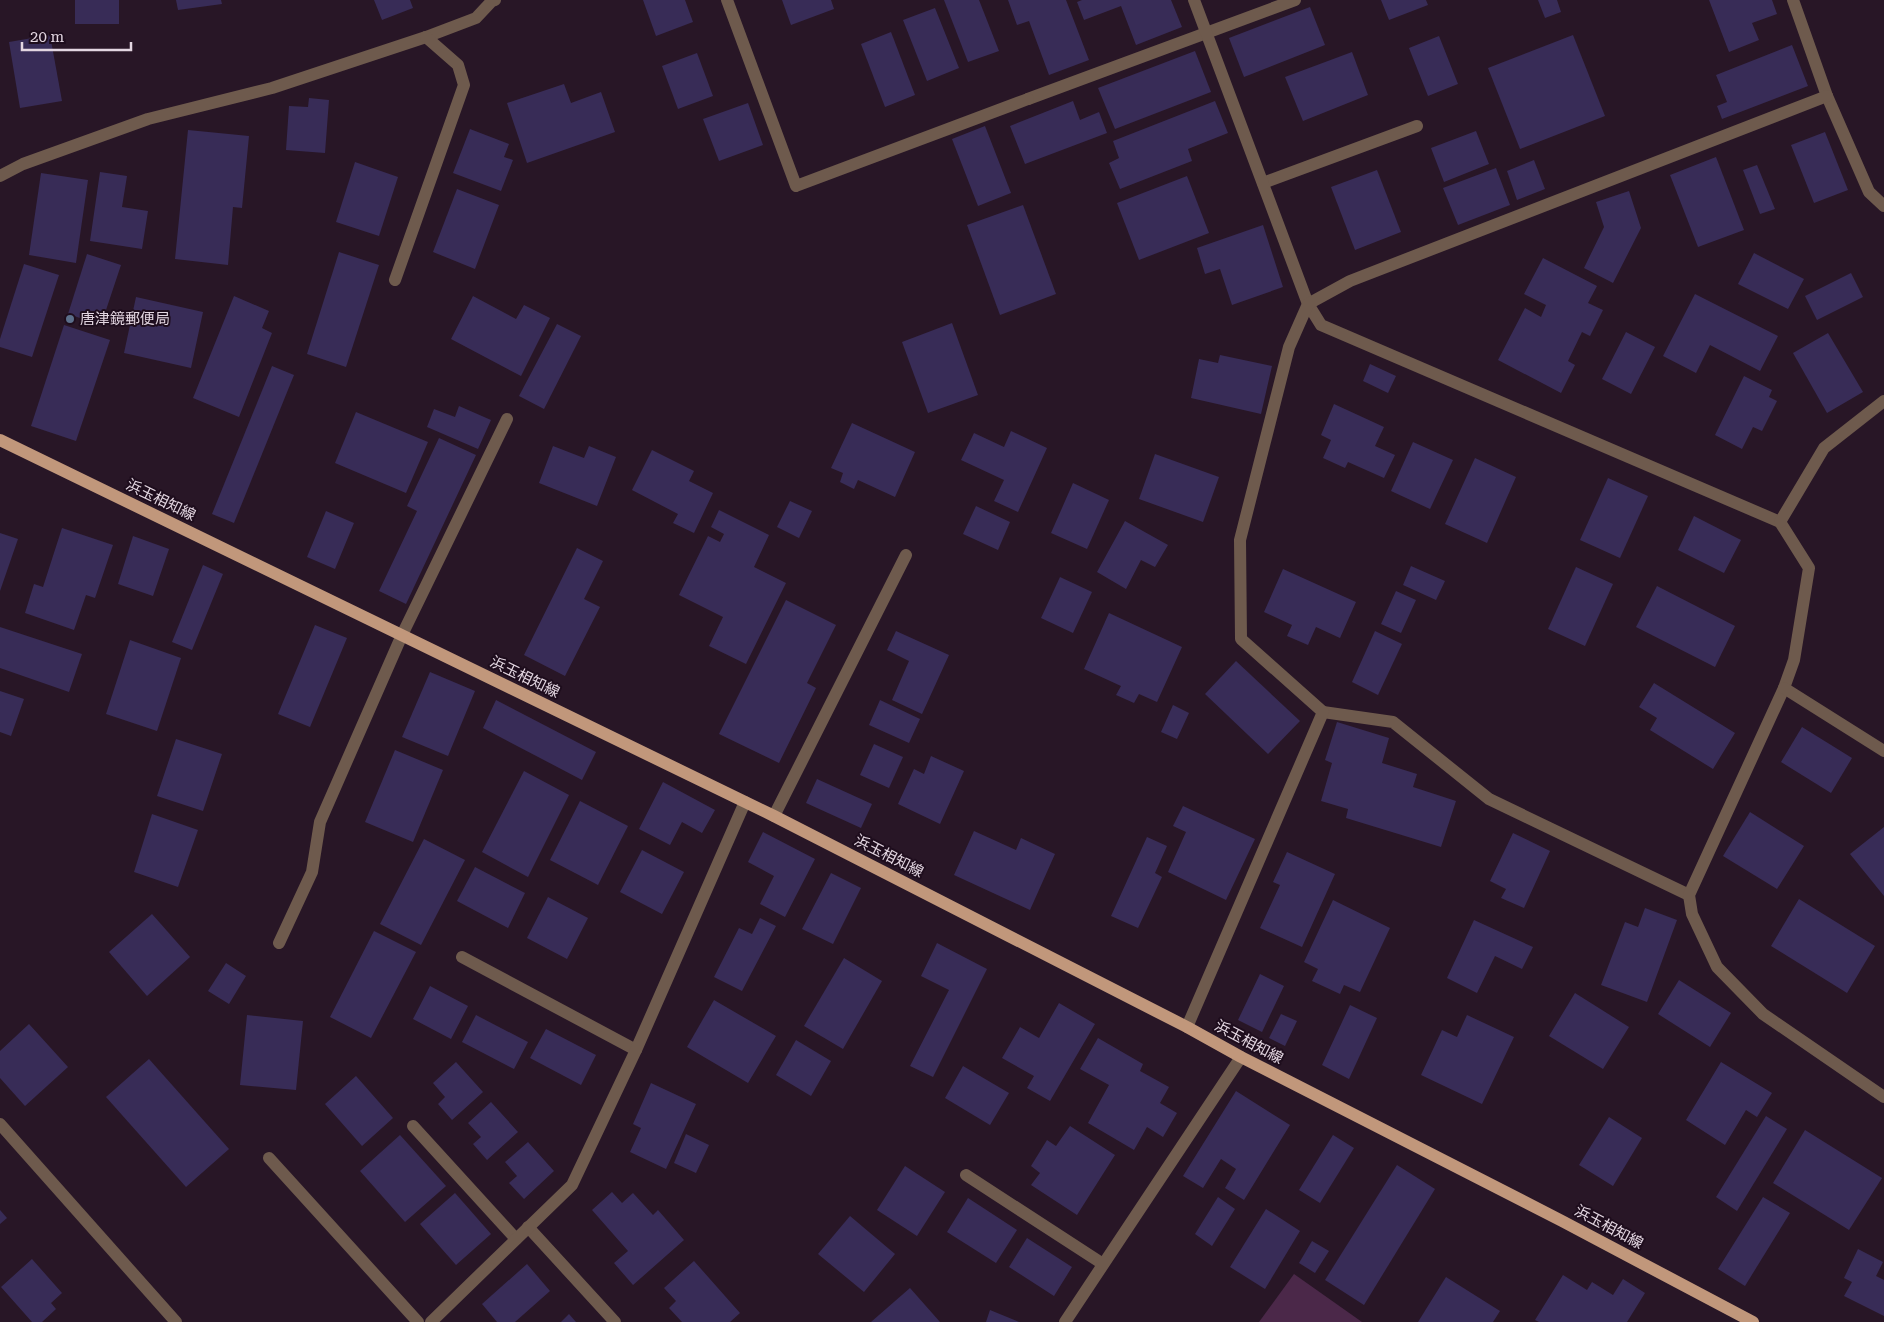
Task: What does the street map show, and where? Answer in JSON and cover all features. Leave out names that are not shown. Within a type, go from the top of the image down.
[{"type":"main road","name":"浜玉相知線","points":[[0,440],[774,816],[1188,1027],[1241,1057],[1562,1221],[1753,1322]]},
{"type":"street","points":[[0,176],[24,164],[148,119],[272,88],[426,37],[476,18],[493,0]]},
{"type":"street","points":[[727,0],[796,186],[1295,0]]},
{"type":"street","points":[[1194,0],[1308,304],[1322,325],[1780,522],[1809,568],[1794,660],[1784,688],[1689,895],[1692,914],[1717,967],[1763,1014],[1884,1097]]},
{"type":"street","points":[[1793,0],[1827,96],[1869,192],[1884,206]]},
{"type":"street","points":[[396,280],[464,85],[458,65],[426,37]]},
{"type":"street","points":[[1689,895],[1489,799],[1393,722],[1323,712],[1241,639],[1240,540],[1289,347],[1308,304],[1350,281],[1827,96]]},
{"type":"street","points":[[1263,183],[1417,126]]},
{"type":"street","points":[[1780,522],[1824,448],[1884,401]]},
{"type":"street","points":[[279,943],[312,872],[320,822],[402,635],[507,419]]},
{"type":"street","points":[[774,816],[906,555]]},
{"type":"street","points":[[1784,688],[1884,751]]},
{"type":"street","points":[[1188,1027],[1323,712]]},
{"type":"street","points":[[431,1322],[572,1184],[636,1050],[744,802]]},
{"type":"street","points":[[462,957],[636,1050]]},
{"type":"street","points":[[1065,1322],[1241,1057]]},
{"type":"street","points":[[0,1124],[176,1322]]},
{"type":"street","points":[[413,1126],[516,1239]]},
{"type":"street","points":[[269,1158],[418,1322]]},
{"type":"street","points":[[966,1175],[1103,1264]]},
{"type":"street","points":[[528,1227],[615,1322]]},
{"type":"shaded area","points":[[1294,1274],[1362,1322],[1259,1322]]},
{"type":"building","points":[[75,0],[119,0],[119,24],[75,24]]},
{"type":"building","points":[[176,0],[221,0],[222,4],[178,10]]},
{"type":"building","points":[[374,0],[410,0],[413,8],[382,20]]},
{"type":"building","points":[[643,0],[685,0],[693,22],[656,36]]},
{"type":"building","points":[[782,0],[831,0],[834,9],[791,25]]},
{"type":"building","points":[[944,0],[979,0],[999,51],[968,62]]},
{"type":"building","points":[[1008,0],[1066,0],[1089,60],[1049,75],[1029,21],[1017,25]]},
{"type":"building","points":[[1082,0],[1171,0],[1182,27],[1136,45],[1121,6],[1084,20],[1077,2]]},
{"type":"building","points":[[1381,0],[1426,0],[1428,5],[1389,20]]},
{"type":"building","points":[[1538,0],[1557,0],[1561,12],[1545,18]]},
{"type":"building","points":[[1709,0],[1772,0],[1777,14],[1752,23],[1759,40],[1729,52]]},
{"type":"building","points":[[1310,7],[1325,45],[1244,77],[1229,38]]},
{"type":"building","points":[[935,8],[959,68],[927,81],[903,20]]},
{"type":"building","points":[[891,32],[915,95],[885,107],[861,44]]},
{"type":"building","points":[[50,35],[62,101],[20,108],[9,42]]},
{"type":"building","points":[[1573,35],[1605,116],[1520,149],[1488,68]]},
{"type":"building","points":[[1439,36],[1458,84],[1428,96],[1409,48]]},
{"type":"building","points":[[1792,45],[1808,86],[1722,119],[1717,106],[1727,102],[1716,75]]},
{"type":"building","points":[[1195,51],[1211,92],[1115,129],[1098,88]]},
{"type":"building","points":[[1352,52],[1368,95],[1303,121],[1285,77]]},
{"type":"building","points":[[697,53],[713,96],[678,109],[662,66]]},
{"type":"building","points":[[564,84],[571,103],[601,92],[615,132],[527,163],[507,103]]},
{"type":"building","points":[[309,98],[329,100],[325,153],[286,150],[289,106],[308,107]]},
{"type":"building","points":[[1073,101],[1080,120],[1099,112],[1107,133],[1025,164],[1010,126]]},
{"type":"building","points":[[1215,101],[1228,133],[1188,149],[1192,161],[1120,189],[1109,163],[1119,158],[1113,141]]},
{"type":"building","points":[[748,103],[763,145],[719,161],[703,119]]},
{"type":"building","points":[[985,126],[1011,193],[978,206],[952,139]]},
{"type":"building","points":[[470,129],[509,144],[504,157],[513,160],[501,191],[453,173]]},
{"type":"building","points":[[188,130],[249,136],[242,208],[233,207],[228,265],[175,259]]},
{"type":"building","points":[[1476,131],[1489,164],[1444,182],[1431,148]]},
{"type":"building","points":[[1825,132],[1848,190],[1814,203],[1791,145]]},
{"type":"building","points":[[1716,157],[1744,230],[1698,247],[1670,175]]},
{"type":"building","points":[[1534,160],[1545,189],[1517,200],[1507,171]]},
{"type":"building","points":[[355,162],[398,177],[379,236],[336,222]]},
{"type":"building","points":[[1757,165],[1775,209],[1760,214],[1743,170]]},
{"type":"building","points":[[1496,168],[1510,205],[1458,225],[1443,188]]},
{"type":"building","points":[[1377,170],[1401,232],[1355,250],[1331,187]]},
{"type":"building","points":[[100,172],[127,176],[122,207],[148,211],[142,249],[90,241]]},
{"type":"building","points":[[41,173],[88,180],[76,263],[29,255]]},
{"type":"building","points":[[1187,176],[1209,233],[1139,260],[1117,203]]},
{"type":"building","points":[[457,189],[499,205],[475,269],[433,252]]},
{"type":"building","points":[[1629,191],[1641,228],[1613,283],[1584,268],[1604,227],[1596,202]]},
{"type":"building","points":[[1023,205],[1056,294],[1000,315],[967,225]]},
{"type":"building","points":[[1263,225],[1283,287],[1232,305],[1220,269],[1205,274],[1197,248]]},
{"type":"building","points":[[339,252],[379,265],[346,367],[307,354]]},
{"type":"building","points":[[1754,253],[1804,279],[1788,309],[1738,284]]},
{"type":"building","points":[[87,254],[121,265],[101,325],[68,314]]},
{"type":"building","points":[[1543,258],[1597,286],[1588,303],[1603,310],[1590,336],[1582,332],[1568,361],[1575,365],[1561,393],[1498,360],[1525,308],[1541,317],[1546,305],[1524,294]]},
{"type":"building","points":[[24,264],[59,275],[32,357],[0,347],[0,339]]},
{"type":"building","points":[[1851,273],[1863,297],[1817,320],[1805,296]]},
{"type":"building","points":[[1695,294],[1778,336],[1760,371],[1710,345],[1696,373],[1663,356]]},
{"type":"building","points":[[234,296],[269,311],[262,328],[272,333],[239,417],[193,398]]},
{"type":"building","points":[[473,296],[516,319],[524,305],[550,318],[521,376],[451,339]]},
{"type":"building","points":[[136,297],[203,312],[191,368],[124,353]]},
{"type":"building","points":[[952,323],[978,395],[928,413],[902,342]]},
{"type":"building","points":[[557,324],[581,336],[544,409],[519,396]]},
{"type":"building","points":[[64,325],[110,340],[76,441],[31,426]]},
{"type":"building","points":[[1626,332],[1655,347],[1631,394],[1602,379]]},
{"type":"building","points":[[1828,333],[1863,392],[1827,413],[1793,353]]},
{"type":"building","points":[[1220,355],[1272,366],[1261,414],[1191,398],[1199,359],[1218,363]]},
{"type":"building","points":[[1370,364],[1396,376],[1388,393],[1363,381]]},
{"type":"building","points":[[272,366],[294,375],[234,523],[212,514]]},
{"type":"building","points":[[1744,376],[1772,390],[1769,397],[1777,401],[1762,431],[1753,427],[1742,449],[1715,435]]},
{"type":"building","points":[[1334,404],[1384,427],[1375,446],[1395,455],[1384,478],[1348,462],[1345,468],[1323,458],[1331,440],[1321,435]]},
{"type":"building","points":[[459,406],[491,420],[478,449],[427,427],[434,409],[455,417]]},
{"type":"building","points":[[356,412],[428,442],[406,493],[335,463]]},
{"type":"building","points":[[852,423],[915,452],[895,497],[858,480],[854,489],[840,482],[843,473],[831,468]]},
{"type":"building","points":[[1011,431],[1047,448],[1018,512],[994,501],[1004,480],[961,460],[974,433],[1004,447]]},
{"type":"building","points":[[439,438],[476,455],[406,604],[379,591],[417,511],[407,506]]},
{"type":"building","points":[[1413,442],[1453,460],[1430,509],[1391,491]]},
{"type":"building","points":[[553,446],[584,458],[589,446],[616,457],[597,506],[539,483]]},
{"type":"building","points":[[652,450],[694,471],[689,481],[713,493],[694,533],[673,523],[678,514],[632,490]]},
{"type":"building","points":[[1155,454],[1219,477],[1203,522],[1139,499]]},
{"type":"building","points":[[1475,458],[1516,477],[1487,543],[1445,524]]},
{"type":"building","points":[[1608,478],[1648,496],[1620,558],[1580,540]]},
{"type":"building","points":[[1073,483],[1109,500],[1087,549],[1051,533]]},
{"type":"building","points":[[790,501],[812,511],[799,538],[777,527]]},
{"type":"building","points":[[976,506],[1010,522],[998,550],[963,534]]},
{"type":"building","points":[[719,510],[769,535],[754,567],[786,583],[746,664],[709,646],[723,617],[679,595],[708,536],[720,542],[724,534],[711,527]]},
{"type":"building","points":[[326,511],[354,523],[335,569],[307,557]]},
{"type":"building","points":[[1694,516],[1741,540],[1724,573],[1678,550]]},
{"type":"building","points":[[1125,521],[1168,545],[1155,567],[1141,560],[1126,589],[1097,572]]},
{"type":"building","points":[[62,528],[113,545],[95,598],[86,595],[74,630],[25,613],[34,584],[43,587]]},
{"type":"building","points":[[0,533],[18,539],[0,591]]},
{"type":"building","points":[[133,536],[169,549],[153,596],[118,584]]},
{"type":"building","points":[[577,548],[603,561],[584,599],[600,607],[565,676],[524,655]]},
{"type":"building","points":[[203,565],[223,574],[192,650],[172,642]]},
{"type":"building","points":[[1411,566],[1445,581],[1436,600],[1403,585]]},
{"type":"building","points":[[1576,567],[1613,584],[1585,646],[1548,629]]},
{"type":"building","points":[[1283,569],[1356,602],[1340,638],[1316,627],[1308,645],[1287,636],[1292,625],[1264,612]]},
{"type":"building","points":[[1060,577],[1092,592],[1073,633],[1041,618]]},
{"type":"building","points":[[1657,586],[1735,626],[1715,667],[1636,627]]},
{"type":"building","points":[[1396,591],[1416,600],[1401,633],[1381,624]]},
{"type":"building","points":[[786,600],[836,625],[807,683],[816,688],[779,763],[719,734]]},
{"type":"building","points":[[1109,613],[1182,647],[1157,702],[1139,694],[1134,703],[1116,695],[1121,686],[1084,669]]},
{"type":"building","points":[[315,625],[347,638],[310,727],[278,714]]},
{"type":"building","points":[[0,627],[82,654],[69,692],[0,668]]},
{"type":"building","points":[[896,631],[949,655],[922,714],[892,700],[909,661],[887,650]]},
{"type":"building","points":[[1375,631],[1402,644],[1378,695],[1352,682]]},
{"type":"building","points":[[130,640],[181,658],[157,731],[106,714]]},
{"type":"building","points":[[1236,661],[1300,721],[1268,754],[1205,694]]},
{"type":"building","points":[[430,672],[475,691],[448,756],[402,737]]},
{"type":"building","points":[[1654,683],[1735,733],[1713,769],[1650,730],[1657,718],[1639,707]]},
{"type":"building","points":[[0,691],[24,699],[11,736],[0,732]]},
{"type":"building","points":[[496,700],[596,752],[582,780],[483,728]]},
{"type":"building","points":[[880,700],[920,719],[909,743],[869,725]]},
{"type":"building","points":[[1173,705],[1189,713],[1177,739],[1161,732]]},
{"type":"building","points":[[1337,722],[1389,738],[1382,763],[1417,774],[1413,787],[1456,801],[1441,847],[1346,818],[1348,809],[1321,801],[1332,763],[1325,760]]},
{"type":"building","points":[[1802,727],[1852,758],[1831,793],[1781,762]]},
{"type":"building","points":[[176,739],[222,754],[203,811],[157,796]]},
{"type":"building","points":[[874,744],[903,757],[889,788],[860,775]]},
{"type":"building","points":[[395,750],[443,770],[413,842],[365,822]]},
{"type":"building","points":[[931,756],[964,771],[940,824],[898,804],[914,769],[924,774]]},
{"type":"building","points":[[524,771],[569,795],[528,877],[482,852]]},
{"type":"building","points":[[817,779],[872,804],[861,828],[806,803]]},
{"type":"building","points":[[663,782],[715,810],[702,833],[682,822],[670,845],[639,829]]},
{"type":"building","points":[[580,801],[628,826],[598,885],[550,860]]},
{"type":"building","points":[[1183,806],[1255,839],[1226,900],[1168,872],[1186,832],[1173,826]]},
{"type":"building","points":[[1750,812],[1804,846],[1777,889],[1723,856]]},
{"type":"building","points":[[152,814],[198,830],[178,887],[134,872]]},
{"type":"building","points":[[1884,827],[1884,896],[1850,854]]},
{"type":"building","points":[[974,831],[1016,850],[1021,838],[1055,854],[1030,910],[954,875]]},
{"type":"building","points":[[763,832],[815,859],[785,917],[760,904],[774,876],[748,862]]},
{"type":"building","points":[[1513,833],[1550,851],[1524,908],[1501,898],[1506,889],[1490,881]]},
{"type":"building","points":[[1147,837],[1167,846],[1155,873],[1162,877],[1138,928],[1111,916]]},
{"type":"building","points":[[424,839],[465,860],[421,945],[380,924]]},
{"type":"building","points":[[642,850],[684,872],[662,914],[620,892]]},
{"type":"building","points":[[1287,852],[1335,874],[1302,947],[1260,928],[1280,885],[1273,882]]},
{"type":"building","points":[[475,867],[525,893],[508,928],[457,901]]},
{"type":"building","points":[[831,873],[861,888],[833,944],[802,929]]},
{"type":"building","points":[[548,897],[588,918],[567,959],[527,938]]},
{"type":"building","points":[[1799,899],[1875,946],[1847,993],[1771,946]]},
{"type":"building","points":[[1333,900],[1390,928],[1360,992],[1344,985],[1340,994],[1312,981],[1318,969],[1304,962]]},
{"type":"building","points":[[1645,908],[1677,920],[1647,1002],[1601,985],[1625,922],[1638,927]]},
{"type":"building","points":[[152,914],[190,957],[147,996],[109,952]]},
{"type":"building","points":[[760,918],[776,926],[742,991],[714,977],[739,928],[752,934]]},
{"type":"building","points":[[1474,920],[1533,947],[1522,969],[1495,956],[1477,993],[1447,978]]},
{"type":"building","points":[[374,931],[416,952],[371,1038],[330,1017]]},
{"type":"building","points":[[937,943],[987,969],[933,1077],[910,1066],[949,990],[921,976]]},
{"type":"building","points":[[844,958],[882,981],[843,1049],[804,1026]]},
{"type":"building","points":[[226,963],[246,976],[229,1004],[208,991]]},
{"type":"building","points":[[1260,974],[1284,986],[1262,1032],[1238,1020]]},
{"type":"building","points":[[1679,980],[1731,1013],[1710,1047],[1658,1014]]},
{"type":"building","points":[[430,986],[468,1006],[451,1039],[413,1019]]},
{"type":"building","points":[[1575,993],[1629,1027],[1603,1069],[1549,1036]]},
{"type":"building","points":[[714,1000],[776,1036],[748,1083],[687,1047]]},
{"type":"building","points":[[1059,1003],[1095,1024],[1050,1101],[1027,1088],[1034,1076],[1002,1058],[1020,1027],[1039,1038]]},
{"type":"building","points":[[1350,1005],[1377,1018],[1349,1079],[1322,1065]]},
{"type":"building","points":[[1281,1014],[1297,1021],[1285,1046],[1269,1038]]},
{"type":"building","points":[[247,1015],[303,1021],[296,1090],[240,1085]]},
{"type":"building","points":[[476,1015],[528,1042],[514,1069],[462,1042]]},
{"type":"building","points":[[1467,1015],[1514,1037],[1482,1104],[1421,1075],[1442,1030],[1457,1037]]},
{"type":"building","points":[[29,1024],[68,1067],[25,1106],[0,1078],[0,1051]]},
{"type":"building","points":[[546,1029],[596,1055],[581,1085],[530,1058]]},
{"type":"building","points":[[1098,1038],[1143,1064],[1140,1071],[1169,1087],[1160,1103],[1177,1113],[1163,1137],[1147,1127],[1134,1150],[1088,1123],[1109,1085],[1080,1069]]},
{"type":"building","points":[[796,1040],[831,1061],[811,1096],[776,1075]]},
{"type":"building","points":[[149,1059],[229,1149],[186,1187],[106,1097]]},
{"type":"building","points":[[456,1062],[483,1092],[452,1120],[438,1104],[445,1097],[433,1083]]},
{"type":"building","points":[[1721,1062],[1772,1093],[1757,1117],[1746,1110],[1725,1145],[1686,1120]]},
{"type":"building","points":[[963,1066],[1009,1093],[990,1125],[945,1098]]},
{"type":"building","points":[[356,1076],[393,1118],[362,1146],[325,1104]]},
{"type":"building","points":[[651,1083],[696,1104],[666,1169],[630,1152],[641,1128],[633,1124]]},
{"type":"building","points":[[1236,1091],[1290,1125],[1244,1200],[1225,1188],[1236,1169],[1221,1159],[1203,1188],[1183,1176]]},
{"type":"building","points":[[491,1102],[518,1132],[487,1160],[473,1144],[481,1137],[468,1123]]},
{"type":"building","points":[[1766,1116],[1787,1129],[1737,1211],[1716,1197]]},
{"type":"building","points":[[1609,1117],[1642,1138],[1613,1186],[1579,1165]]},
{"type":"building","points":[[1070,1126],[1115,1155],[1077,1215],[1031,1185],[1040,1173],[1031,1166],[1047,1140],[1056,1146]]},
{"type":"building","points":[[1805,1130],[1882,1178],[1849,1230],[1773,1183]]},
{"type":"building","points":[[686,1134],[709,1145],[696,1173],[674,1163]]},
{"type":"building","points":[[400,1135],[446,1186],[405,1222],[360,1171]]},
{"type":"building","points":[[1333,1135],[1354,1148],[1320,1203],[1299,1190]]},
{"type":"building","points":[[528,1142],[554,1171],[524,1199],[509,1183],[517,1176],[505,1162]]},
{"type":"building","points":[[1397,1165],[1435,1189],[1364,1305],[1325,1280]]},
{"type":"building","points":[[905,1166],[945,1192],[917,1236],[877,1210]]},
{"type":"building","points":[[612,1192],[622,1203],[633,1193],[653,1215],[658,1210],[684,1240],[633,1285],[614,1263],[628,1251],[592,1210]]},
{"type":"building","points":[[455,1193],[491,1234],[456,1265],[420,1224]]},
{"type":"building","points":[[1218,1197],[1235,1209],[1212,1246],[1195,1234]]},
{"type":"building","points":[[1763,1197],[1790,1213],[1745,1286],[1718,1269]]},
{"type":"building","points":[[968,1198],[1017,1230],[996,1263],[947,1232]]},
{"type":"building","points":[[1266,1209],[1300,1231],[1265,1289],[1230,1267]]},
{"type":"building","points":[[0,1210],[7,1218],[0,1224]]},
{"type":"building","points":[[850,1216],[895,1254],[864,1292],[818,1254]]},
{"type":"building","points":[[1027,1238],[1072,1267],[1054,1296],[1009,1267]]},
{"type":"building","points":[[1312,1241],[1329,1251],[1315,1273],[1299,1263]]},
{"type":"building","points":[[1858,1249],[1883,1262],[1876,1276],[1884,1280],[1884,1316],[1844,1296],[1852,1282],[1844,1278]]},
{"type":"building","points":[[32,1259],[62,1293],[51,1303],[56,1309],[42,1322],[32,1322],[1,1287]]},
{"type":"building","points":[[694,1261],[740,1313],[730,1322],[682,1322],[669,1308],[676,1301],[664,1288]]},
{"type":"building","points":[[527,1264],[550,1291],[515,1322],[497,1322],[482,1304]]},
{"type":"building","points":[[1563,1275],[1587,1290],[1592,1282],[1613,1295],[1623,1279],[1645,1293],[1627,1322],[1539,1322],[1535,1320]]},
{"type":"building","points":[[1446,1277],[1500,1311],[1493,1322],[1418,1322]]},
{"type":"building","points":[[910,1288],[940,1322],[871,1322]]},
{"type":"building","points":[[990,1310],[1019,1322],[986,1322]]},
{"type":"building","points":[[569,1314],[576,1322],[561,1322]]},
{"type":"place","name":"唐津鏡郵便局","points":[[70,319]]}]
